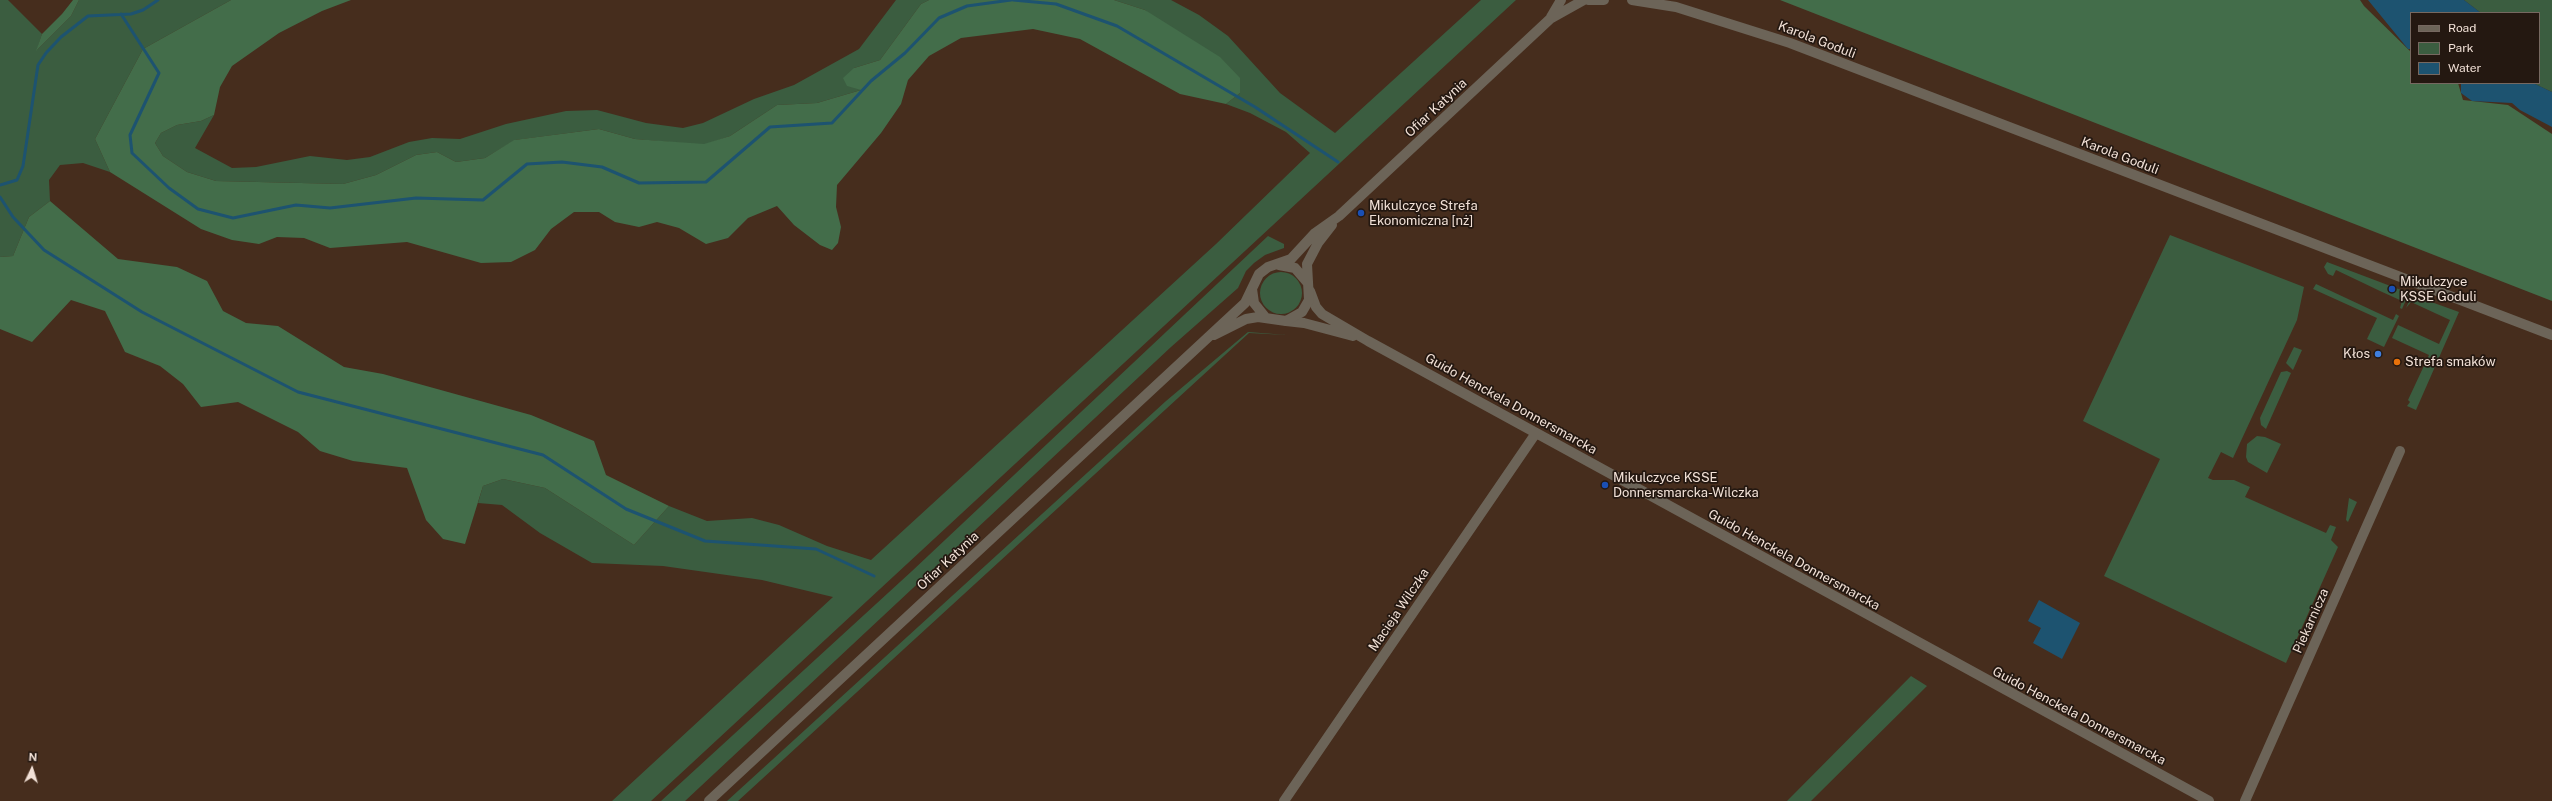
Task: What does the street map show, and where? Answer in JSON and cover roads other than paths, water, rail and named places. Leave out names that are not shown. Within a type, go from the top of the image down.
[{"type":"street","name":"Ofiar Katynia","points":[[1550,19],[1561,0]]},
{"type":"street","name":"Ofiar Katynia","points":[[709,801],[1206,340],[1221,323],[1245,302],[1259,274],[1268,267],[1291,259],[1315,233],[1339,216],[1550,19],[1584,0]]},
{"type":"street","points":[[1588,0],[1604,0]]},
{"type":"street","name":"Karola Goduli","points":[[1632,0],[1676,7]]},
{"type":"street","name":"Karola Goduli","points":[[1661,0],[1676,7],[1790,43],[2552,335]]},
{"type":"street","name":"Ofiar Katynia","points":[[1206,340],[1246,320],[1266,318],[1286,321],[1302,312],[1309,300],[1307,264],[1311,255],[1339,216]]},
{"type":"street","points":[[1277,264],[1295,268],[1308,286]]},
{"type":"street","name":"Guido Henckela Donnersmarcka","points":[[1308,286],[1316,307],[1322,314],[1368,341],[2209,801]]},
{"type":"street","points":[[1252,289],[1254,303],[1266,318]]},
{"type":"street","name":"Guido Henckela Donnersmarcka","points":[[1286,321],[1304,323],[1368,341]]},
{"type":"street","name":"Macieja Wilczka","points":[[1284,801],[1536,433]]},
{"type":"street","name":"Piekarnicza","points":[[2245,801],[2400,451]]},
{"type":"water","points":[[2368,0],[2464,0],[2480,12],[2410,12],[2410,49],[2408,49]]},
{"type":"water","points":[[2461,84],[2535,84],[2552,92],[2552,127],[2520,110],[2512,103],[2472,101],[2461,93]]},
{"type":"water","points":[[2039,600],[2080,623],[2062,659],[2033,643],[2041,628],[2028,621]]},
{"type":"waterway","points":[[0,185],[17,180],[23,166],[38,65],[46,53],[61,37],[88,16],[131,14],[143,10],[158,0]]},
{"type":"waterway","points":[[121,14],[159,73],[130,135],[132,153],[169,188],[198,209],[233,218],[296,205],[330,208],[416,198],[483,200],[527,164],[562,162],[602,167],[639,183],[706,182],[770,127],[832,123],[871,81],[905,53],[939,18],[967,6],[1011,0]]},
{"type":"waterway","points":[[1013,0],[1056,4],[1117,26],[1255,107],[1338,162]]},
{"type":"waterway","points":[[0,197],[13,217],[44,250],[142,312],[298,392],[543,455],[626,509],[705,541],[816,549],[874,576]]},
{"type":"place","name":"Mikulczyce Strefa Ekonomiczna [nż]","points":[[1361,213]]},
{"type":"place","name":"Mikulczyce KSSE Goduli","points":[[2392,289]]},
{"type":"place","name":"Kłos","points":[[2378,354]]},
{"type":"place","name":"Strefa smaków","points":[[2397,362]]},
{"type":"place","name":"Mikulczyce KSSE Donnersmarcka-Wilczka","points":[[1605,485]]}]
